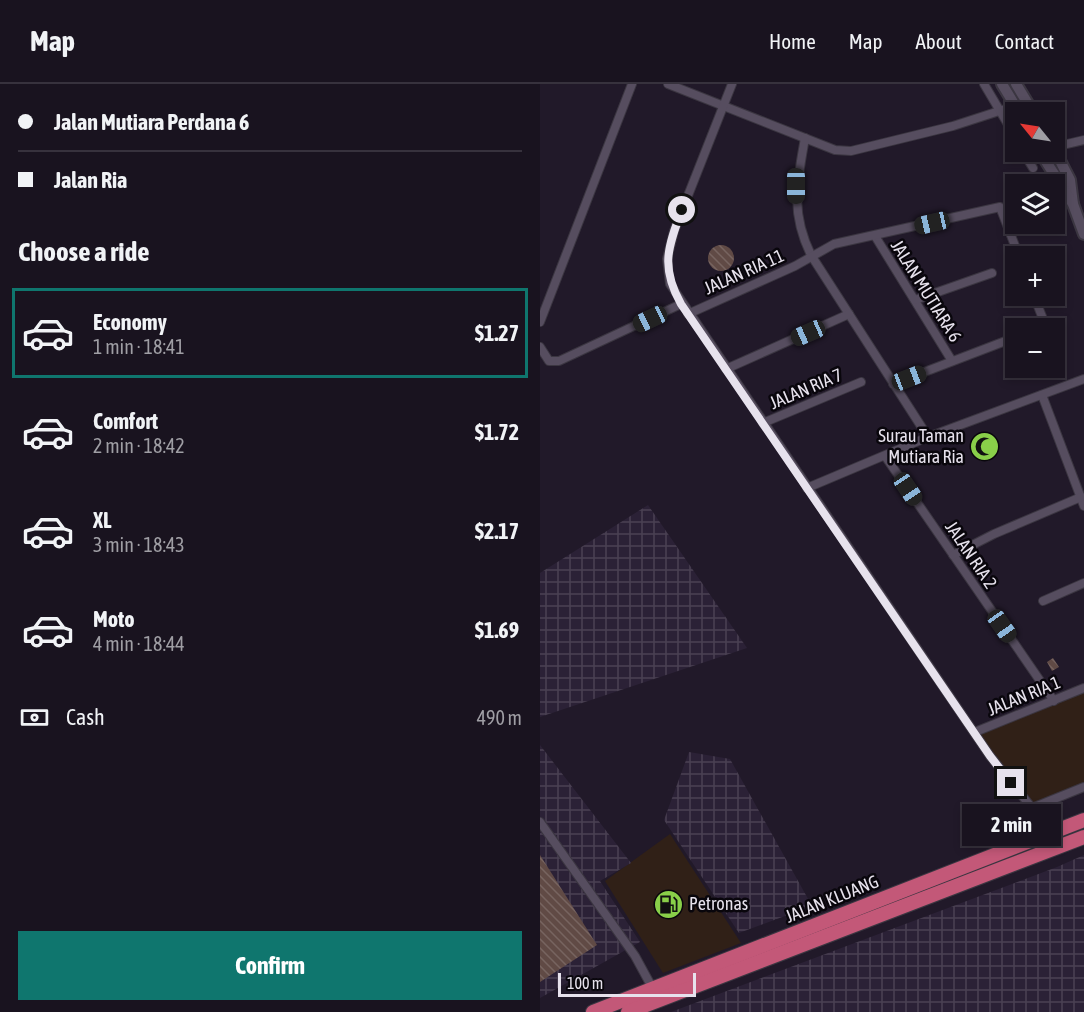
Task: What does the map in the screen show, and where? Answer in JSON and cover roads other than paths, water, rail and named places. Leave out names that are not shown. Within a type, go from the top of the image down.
[{"type":"highway","name":"JALAN KLUANG","points":[[593,1012],[1084,820]]},
{"type":"highway","name":"JALAN KLUANG","points":[[628,1012],[1084,837]]},
{"type":"street","points":[[540,322],[632,84]]},
{"type":"street","points":[[668,84],[835,150],[851,151],[954,126],[1005,110]]},
{"type":"street","points":[[732,84],[674,231],[667,259],[670,284],[681,304],[807,488],[975,732],[1048,833]]},
{"type":"street","points":[[984,84],[1005,119]]},
{"type":"street","points":[[1002,84],[1013,102]]},
{"type":"street","points":[[1016,84],[1027,102]]},
{"type":"street","points":[[805,138],[796,186],[799,232],[811,255],[928,438]]},
{"type":"street","points":[[1065,145],[1084,140]]},
{"type":"street","points":[[1029,162],[1033,168]]},
{"type":"street","points":[[1046,162],[1073,204],[1084,234]]},
{"type":"street","points":[[1061,162],[1070,180],[1073,204]]},
{"type":"street","name":"JALAN RIA 11","points":[[688,314],[795,266],[834,244],[1000,207],[1015,246]]},
{"type":"street","name":"JALAN MUTIARA 6","points":[[875,236],[952,361]]},
{"type":"street","points":[[915,300],[992,273]]},
{"type":"street","points":[[540,347],[549,361],[559,361],[681,304]]},
{"type":"street","points":[[726,369],[849,314]]},
{"type":"street","points":[[893,384],[1005,341]]},
{"type":"street","points":[[807,488],[928,438],[1084,379]]},
{"type":"street","name":"JALAN RIA 7","points":[[763,423],[861,382]]},
{"type":"street","points":[[1042,395],[1084,506]]},
{"type":"street","name":"JALAN RIA 2","points":[[885,456],[1054,700]]},
{"type":"street","points":[[953,555],[994,534],[1081,497]]},
{"type":"street","points":[[1043,601],[1084,583]]},
{"type":"street","name":"JALAN RIA 1","points":[[975,732],[1084,688]]},
{"type":"street","points":[[1032,808],[1084,787]]},
{"type":"street","points":[[540,822],[635,956],[653,989]]},
{"type":"place","name":"Surau Taman Mutiara Ria","points":[[985,446]]},
{"type":"place","name":"Petronas","points":[[668,904]]}]
